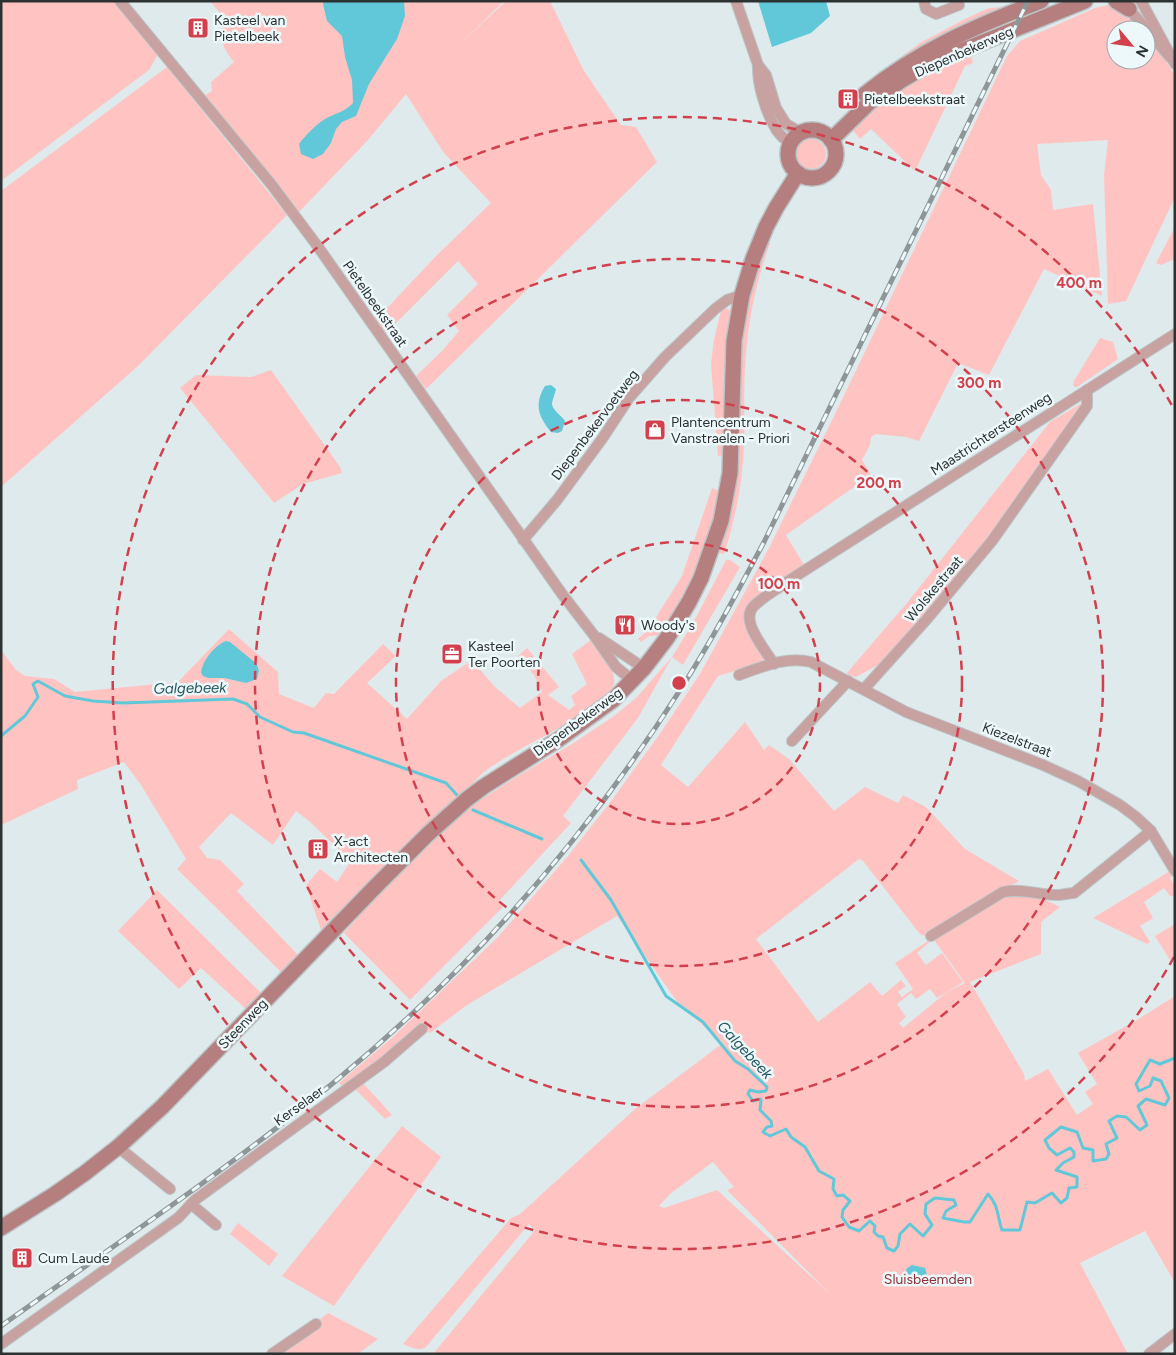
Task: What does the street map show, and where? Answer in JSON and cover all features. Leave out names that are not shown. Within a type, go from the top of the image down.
[{"type":"main road","name":"Diepenbekerweg","points":[[828,137],[856,102],[911,60],[963,32],[1041,1]]},
{"type":"main road","name":"Diepenbekerweg","points":[[828,137],[871,101],[931,63],[1086,1]]},
{"type":"main road","points":[[815,130],[828,137],[835,147],[835,157],[830,169],[817,177],[806,177],[793,169],[788,160],[792,139],[800,132],[815,130]]},
{"type":"main road","name":"Diepenbekerweg","points":[[467,799],[517,764],[559,739],[613,700],[644,668],[689,602],[701,578],[721,521],[730,473],[734,341],[742,295],[753,259],[766,227],[798,173]]},
{"type":"main road","name":"Steenweg","points":[[1,1228],[56,1194],[85,1173],[162,1107],[374,886],[467,799]]},
{"type":"street","name":"Pietelbeekstraat","points":[[120,1],[271,184],[316,244],[523,540],[616,667],[632,680]]},
{"type":"street","points":[[736,1],[758,65],[766,75],[776,108],[786,124],[800,132]]},
{"type":"street","points":[[924,1],[926,9],[936,14],[959,5]]},
{"type":"street","points":[[1128,3],[1173,61]]},
{"type":"street","points":[[1128,3],[1173,61]]},
{"type":"street","points":[[758,65],[757,77],[768,112],[777,131],[790,144]]},
{"type":"street","name":"Diepenbekervoetweg","points":[[523,540],[602,439],[629,398],[665,357],[715,309],[727,300],[742,295]]},
{"type":"street","name":"Maastrichtersteenweg","points":[[774,664],[749,624],[752,608],[785,583],[1175,334]]},
{"type":"street","name":"Wolskestraat","points":[[864,689],[927,619],[992,541],[1087,406],[1087,390]]},
{"type":"street","name":"Pietelbeekstraat","points":[[593,634],[644,668]]},
{"type":"street","points":[[739,675],[774,664],[802,660],[811,662],[864,689]]},
{"type":"street","points":[[792,740],[848,681]]},
{"type":"street","name":"Kiezelstraat","points":[[864,689],[906,712],[1043,764],[1120,805],[1150,831],[1175,871]]},
{"type":"street","points":[[931,936],[1003,892],[1023,890],[1059,895],[1074,892],[1150,831]]},
{"type":"street","name":"Kerselaer","points":[[1,1344],[178,1218],[191,1204],[384,1062],[422,1029]]},
{"type":"street","points":[[118,1146],[170,1189]]},
{"type":"street","points":[[191,1204],[216,1225]]},
{"type":"street","points":[[272,1354],[316,1324]]},
{"type":"street","points":[[1149,1354],[1175,1334]]},
{"type":"green space","points":[[1,1],[117,1],[157,53],[157,56],[149,70],[1,181]]},
{"type":"green space","points":[[210,1],[504,1],[461,43],[506,1],[550,1],[584,71],[621,125],[636,127],[657,162],[426,389],[416,376],[443,350],[459,331],[447,315],[478,284],[458,261],[385,334],[374,317],[389,306],[436,256],[491,203],[444,153],[406,94],[368,140],[299,212],[204,96],[212,91],[211,82],[234,62],[222,42],[224,18]]},
{"type":"green space","name":"Sluisbeemden","points":[[1112,4],[1119,6],[1132,20],[1106,20],[1106,70],[1156,70],[1156,48],[1175,75],[1175,197],[1126,301],[1108,304],[1104,175],[1108,140],[1037,144],[1041,175],[1051,190],[1053,210],[1093,204],[1102,296],[1044,269],[989,375],[958,363],[919,441],[906,437],[876,434],[871,437],[870,445],[862,460],[871,475],[786,535],[804,565],[763,592],[748,608],[764,657],[762,663],[718,676],[661,765],[688,787],[745,722],[764,750],[769,745],[789,759],[834,811],[865,787],[898,803],[903,795],[926,807],[965,849],[1019,881],[928,932],[926,936],[920,934],[863,861],[859,859],[756,939],[818,1022],[870,982],[882,996],[901,980],[906,986],[898,992],[902,997],[913,989],[895,963],[931,939],[917,953],[926,965],[942,953],[963,982],[937,998],[930,989],[916,999],[911,993],[897,1004],[906,1017],[899,1023],[903,1028],[947,992],[965,983],[934,940],[1003,897],[1011,895],[1033,896],[1060,907],[1041,922],[1041,954],[970,982],[1024,1074],[1025,1081],[1048,1069],[1077,1115],[1093,1104],[1085,1092],[1097,1084],[1078,1053],[1175,996],[1175,1283],[1145,1231],[1080,1263],[1128,1354],[433,1354],[535,1230],[529,1224],[426,1347],[417,1349],[403,1344],[511,1218],[520,1214],[635,1109],[723,1043],[678,1003],[617,916],[467,1005],[430,1033],[423,1026],[344,1088],[339,1083],[393,1037],[498,937],[568,856],[609,804],[700,674],[769,548],[1007,56],[1020,41],[1095,8]],"holes":[[[713,1162],[734,1187],[727,1190],[830,1294],[717,1190],[664,1208],[659,1206],[670,1194]]]},
{"type":"green space","points":[[1006,7],[882,74],[878,74],[920,43],[967,18],[989,8]]},
{"type":"green space","points":[[970,52],[973,63],[965,66],[915,171],[871,129],[860,139],[850,127],[901,86]]},
{"type":"green space","points":[[167,67],[287,215],[138,366],[1,487],[1,191]]},
{"type":"green space","points":[[811,139],[822,143],[826,154],[822,165],[811,169],[800,165],[796,154],[800,143]]},
{"type":"green space","points":[[1175,227],[1175,259],[1161,265],[1156,263]]},
{"type":"green space","points":[[765,241],[770,243],[757,284],[747,340],[743,457],[740,485],[724,554],[719,553],[730,512],[742,321]]},
{"type":"green space","points":[[724,308],[731,310],[727,428],[722,437],[723,455],[718,456],[711,364],[714,339],[721,311]]},
{"type":"green space","points":[[1100,338],[1113,342],[1118,359],[1075,387],[1073,385],[1074,381]]},
{"type":"green space","points":[[271,370],[340,467],[342,473],[303,484],[274,503],[180,388],[196,375],[251,377]]},
{"type":"green space","points":[[1082,403],[1083,406],[988,538],[907,634],[880,664],[856,677],[846,674],[907,603],[1050,422]]},
{"type":"green space","points":[[712,488],[721,492],[712,530],[696,571],[659,635],[649,636],[641,642],[638,639],[648,630],[682,576]]},
{"type":"green space","points":[[726,560],[730,560],[740,567],[683,665],[672,657],[693,623]]},
{"type":"green space","points":[[229,629],[278,672],[279,694],[314,708],[326,693],[334,694],[383,644],[396,656],[367,683],[407,719],[441,681],[472,660],[495,687],[520,708],[542,692],[534,675],[518,656],[527,648],[559,687],[548,695],[569,710],[575,705],[571,696],[587,684],[572,654],[591,640],[603,655],[614,675],[613,686],[594,705],[484,772],[405,848],[322,933],[306,885],[320,869],[337,882],[351,861],[296,811],[273,845],[231,813],[199,847],[207,858],[220,860],[244,884],[237,891],[299,956],[282,973],[177,869],[186,859],[141,785],[124,762],[77,780],[78,789],[1,825],[1,650],[16,670],[25,676],[54,679],[75,692],[178,682]],"holes":[[[228,641],[258,666],[259,674],[246,683],[224,678],[208,678]]]},
{"type":"green space","points":[[672,657],[638,718],[563,816],[571,823],[499,901],[503,907],[410,1000],[344,933],[381,892],[457,818],[482,799],[614,716],[636,698]]},
{"type":"green space","points":[[1170,871],[1173,876],[1170,878],[1173,883],[1175,882],[1175,896],[1170,896],[1164,888],[1144,902],[1153,918],[1140,926],[1150,942],[1147,944],[1093,918]]},
{"type":"green space","points":[[157,890],[262,994],[246,1009],[201,968],[179,989],[118,931]]},
{"type":"green space","points":[[1175,924],[1175,957],[1170,960],[1155,936]]},
{"type":"green space","points":[[362,1082],[392,1115],[385,1119],[354,1088]]},
{"type":"green space","points":[[402,1126],[441,1157],[334,1306],[282,1276]]},
{"type":"green space","points":[[238,1223],[278,1254],[269,1266],[230,1234]]},
{"type":"green space","points":[[328,1313],[378,1339],[358,1354],[275,1354]]},
{"type":"water","points":[[324,1],[404,1],[405,16],[397,39],[369,84],[356,116],[342,122],[336,129],[331,143],[323,154],[313,159],[301,154],[299,144],[321,121],[353,103],[352,80],[345,57],[342,36],[327,21]]},
{"type":"water","points":[[758,1],[826,1],[830,16],[811,33],[772,47]]},
{"type":"water","points":[[551,385],[556,389],[552,405],[565,421],[562,431],[558,433],[551,432],[543,421],[539,410],[539,399],[542,392],[545,386]]},
{"type":"water","points":[[226,641],[230,642],[257,664],[259,671],[257,679],[246,683],[203,676],[201,673],[206,659],[218,646]]},
{"type":"water","points":[[912,1265],[925,1268],[927,1275],[918,1283],[908,1277],[906,1269]]},
{"type":"waterway","name":"Galgebeek","points":[[1,736],[25,716],[38,697],[33,684],[38,681],[65,696],[93,701],[123,703],[233,699],[247,704],[260,717],[293,732],[304,733],[446,783],[457,795]]},
{"type":"waterway","name":"Galgebeek","points":[[473,810],[542,839]]},
{"type":"waterway","name":"Galgebeek","points":[[581,860],[611,900],[666,996],[703,1022],[735,1061],[748,1069],[767,1087],[766,1091],[750,1090],[748,1094],[753,1101],[761,1100],[760,1110],[771,1121],[772,1126],[767,1127],[763,1132],[770,1136],[786,1129],[791,1137],[805,1147],[819,1171],[834,1179],[833,1189],[837,1196],[843,1195],[850,1201],[843,1210],[842,1217],[849,1227],[859,1231],[870,1221],[875,1226],[874,1232],[878,1236],[883,1237],[887,1248],[894,1251],[898,1246],[900,1234],[910,1224],[923,1236],[932,1225],[925,1214],[926,1204],[935,1198],[954,1200],[956,1205],[946,1211],[943,1218],[970,1222],[988,1194],[996,1207],[1002,1230],[1020,1230],[1027,1202],[1035,1203],[1052,1193],[1061,1203],[1067,1198],[1069,1188],[1077,1187],[1077,1177],[1056,1170],[1063,1163],[1074,1157],[1074,1152],[1070,1148],[1057,1155],[1049,1148],[1045,1140],[1061,1127],[1077,1132],[1083,1148],[1093,1150],[1093,1161],[1106,1159],[1109,1154],[1106,1144],[1117,1138],[1109,1121],[1117,1116],[1126,1117],[1140,1130],[1147,1125],[1138,1106],[1146,1099],[1165,1105],[1169,1098],[1161,1081],[1153,1078],[1150,1086],[1139,1091],[1136,1084],[1150,1060],[1160,1064],[1175,1058]]},
{"type":"railway","points":[[1,1326],[257,1143],[338,1079],[435,992],[481,945],[568,846],[608,795],[682,687],[764,542],[1028,1]]},
{"type":"place","name":"Kasteel van Pietelbeek","points":[[198,28]]},
{"type":"place","name":"Pietelbeekstraat","points":[[848,99]]},
{"type":"place","name":"Plantencentrum Vanstraelen - Priori","points":[[655,430]]},
{"type":"place","name":"Woody's","points":[[625,625]]},
{"type":"place","name":"Kasteel Ter Poorten","points":[[452,654]]},
{"type":"place","name":"X-act Architecten","points":[[318,849]]},
{"type":"place","name":"Cum Laude","points":[[22,1258]]}]
